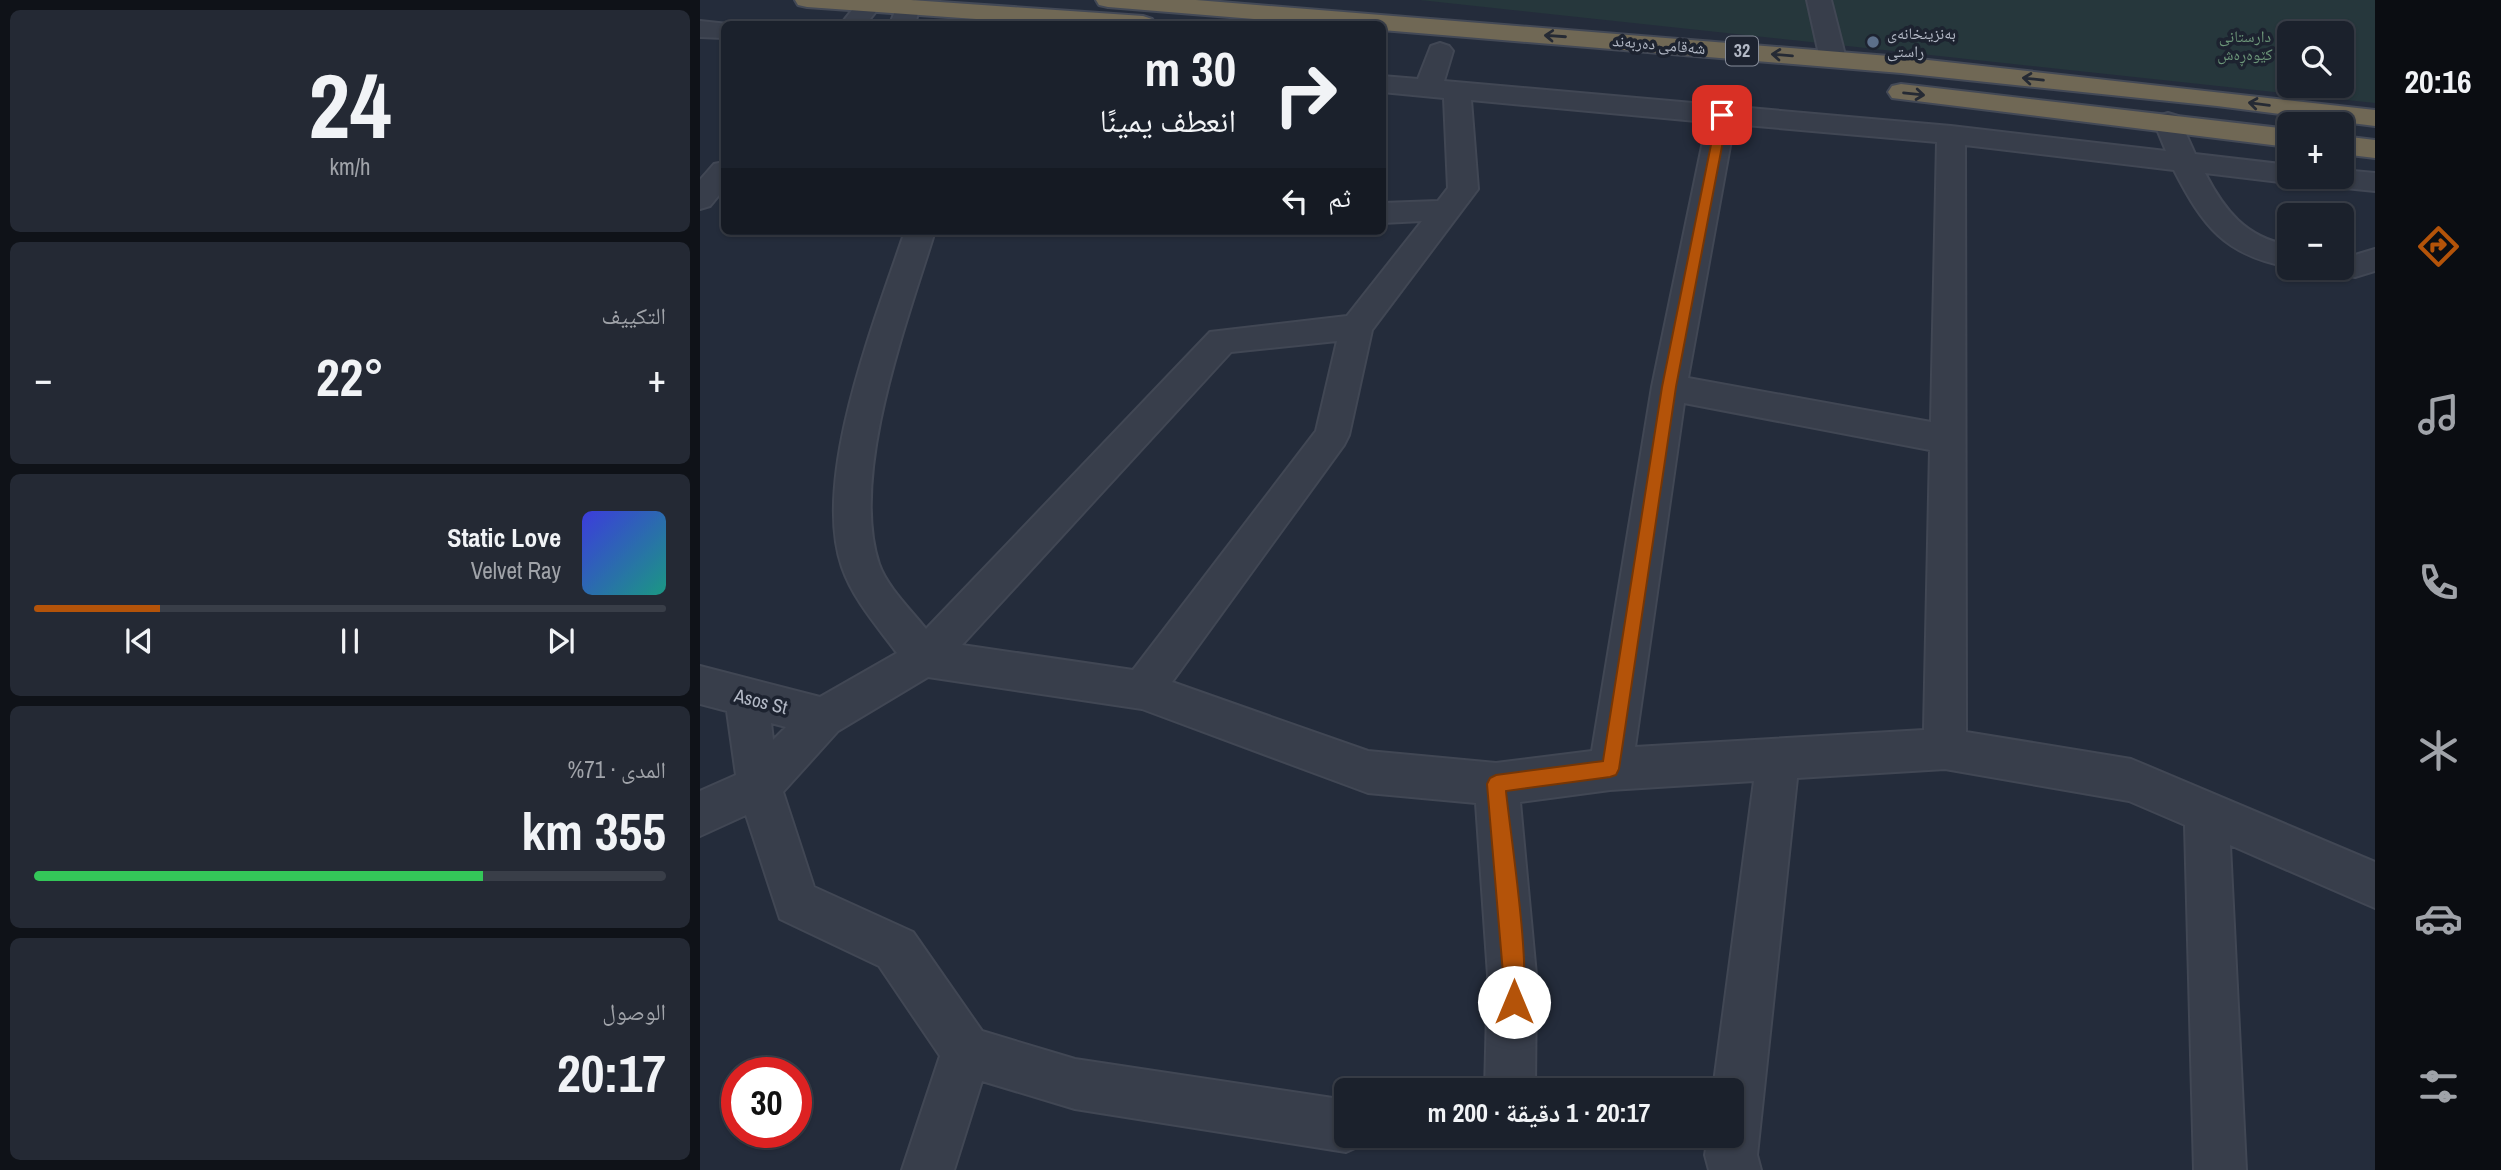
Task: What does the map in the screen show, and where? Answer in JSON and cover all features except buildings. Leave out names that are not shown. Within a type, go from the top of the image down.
[{"type":"highway","name":"شەقامی دەربەند","points":[[807,0],[870,4],[905,15],[1112,15],[1210,21]]},
{"type":"highway","name":"شەقامی دەربەند","points":[[1112,15],[1133,21]]},
{"type":"highway","name":"شەقامی دەربەند","points":[[1386,32],[1833,59],[2115,87],[2375,118]]},
{"type":"highway","name":"شەقامی دەربەند","points":[[1386,46],[1638,68]]},
{"type":"highway","points":[[1870,90],[2277,136]]},
{"type":"highway","points":[[2354,148],[2374,153]]},
{"type":"street","points":[[1819,0],[1833,59]]},
{"type":"street","points":[[856,21],[870,4]]},
{"type":"street","points":[[1142,690],[1332,435],[1356,327],[1463,189],[1443,90],[1440,51]]},
{"type":"street","points":[[1386,84],[1951,135],[2185,165],[2277,173]]},
{"type":"street","points":[[1610,769],[1669,387],[1722,115]]},
{"type":"street","points":[[2168,122],[2185,165],[2209,206],[2242,241],[2277,252]]},
{"type":"street","points":[[1945,749],[1951,135]]},
{"type":"street","points":[[700,199],[721,174]]},
{"type":"street","points":[[2354,180],[2375,182]]},
{"type":"street","points":[[1386,213],[1448,210]]},
{"type":"street","points":[[919,235],[868,397],[856,445],[855,512],[860,567],[924,658],[1142,690],[1368,772],[1496,784],[1610,769],[1945,749],[2131,780],[2375,885]]},
{"type":"street","points":[[2354,266],[2375,260]]},
{"type":"street","points":[[700,814],[759,786],[822,717],[924,658],[1222,341],[1356,327]]},
{"type":"street","points":[[1669,387],[1947,439]]},
{"type":"street","name":"Asos St","points":[[700,685],[822,717]]},
{"type":"street","points":[[746,697],[759,786],[796,903],[896,949],[966,1051],[1075,1084],[1334,1124]]},
{"type":"street","points":[[1735,1170],[1731,1155],[1778,760]]},
{"type":"street","points":[[1496,784],[1513,959],[1514,1045],[1511,1078]]},
{"type":"street","points":[[2207,813],[2220,1170]]},
{"type":"street","points":[[928,1170],[966,1051]]},
{"type":"green space","name":"دارستانی کێوەڕەش","points":[[1420,0],[2375,0],[2375,103],[2329,98],[2354,98],[2354,21],[2277,21],[2277,92]]},
{"type":"place","name":"بەنزینخانەی راستی","points":[[1873,42]]},
{"type":"route","points":[[1514,1002],[1513,959],[1496,784],[1610,769],[1669,387],[1722,115]]}]
